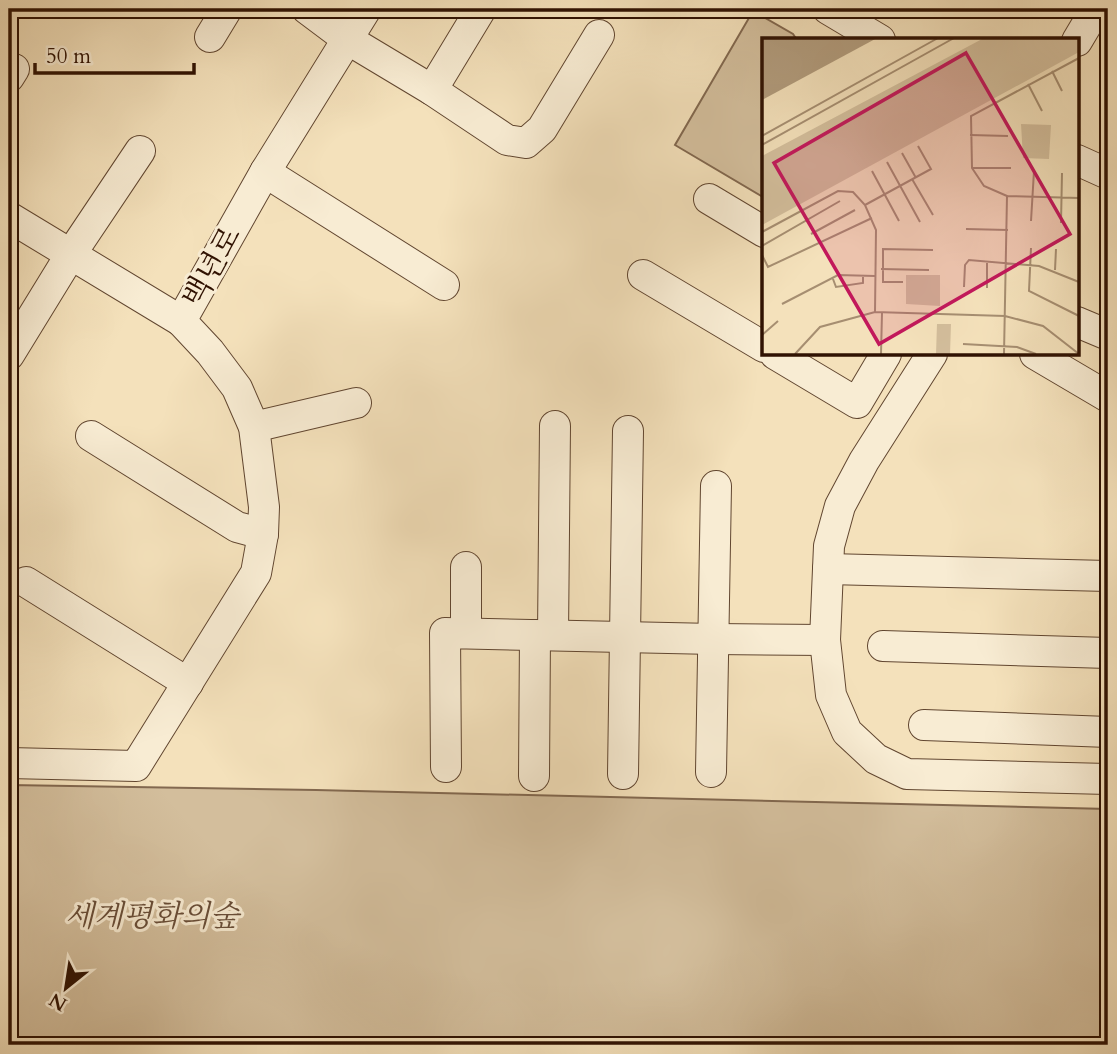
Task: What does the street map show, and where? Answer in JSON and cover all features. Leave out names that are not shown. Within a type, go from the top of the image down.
[{"type":"street","points":[[209,37],[227,9]]},
{"type":"street","points":[[306,9],[347,39],[432,90],[507,140],[526,143],[542,129],[600,35]]},
{"type":"street","name":"백년로","points":[[9,763],[136,766],[256,573],[263,534],[264,507],[254,427],[237,388],[210,352],[181,321],[265,173],[366,9]]},
{"type":"street","points":[[432,90],[481,9]]},
{"type":"street","points":[[828,9],[877,38]]},
{"type":"street","points":[[1078,39],[1096,9]]},
{"type":"street","points":[[9,355],[71,254],[140,151]]},
{"type":"street","points":[[1078,160],[1108,174]]},
{"type":"street","points":[[265,173],[443,285]]},
{"type":"street","points":[[709,199],[762,231]]},
{"type":"street","points":[[9,217],[181,321]]},
{"type":"street","points":[[643,275],[762,346]]},
{"type":"street","points":[[1078,322],[1108,335]]},
{"type":"street","points":[[777,355],[857,402],[885,355]]},
{"type":"street","points":[[931,355],[864,461],[840,506],[829,546],[825,640],[831,695],[847,732],[876,759],[906,774],[1108,779]]},
{"type":"street","points":[[1037,355],[1108,397]]},
{"type":"street","points":[[254,427],[356,403]]},
{"type":"street","points":[[534,776],[555,426]]},
{"type":"street","points":[[623,774],[628,430]]},
{"type":"street","points":[[91,436],[237,527],[263,534]]},
{"type":"street","points":[[710,772],[716,486]]},
{"type":"street","points":[[466,567],[466,634]]},
{"type":"street","points":[[828,569],[1108,576]]},
{"type":"street","points":[[26,582],[188,683]]},
{"type":"street","points":[[446,767],[445,633],[825,640]]},
{"type":"street","points":[[883,646],[1108,653]]},
{"type":"street","points":[[924,725],[1108,732]]},
{"type":"green space","points":[[753,11],[793,34],[796,38],[762,38],[762,196],[675,145]]},
{"type":"green space","points":[[9,446],[14,450],[17,473],[9,487]]},
{"type":"green space","name":"세계평화의숲","points":[[9,785],[1108,809],[1108,1045],[9,1045]]}]
